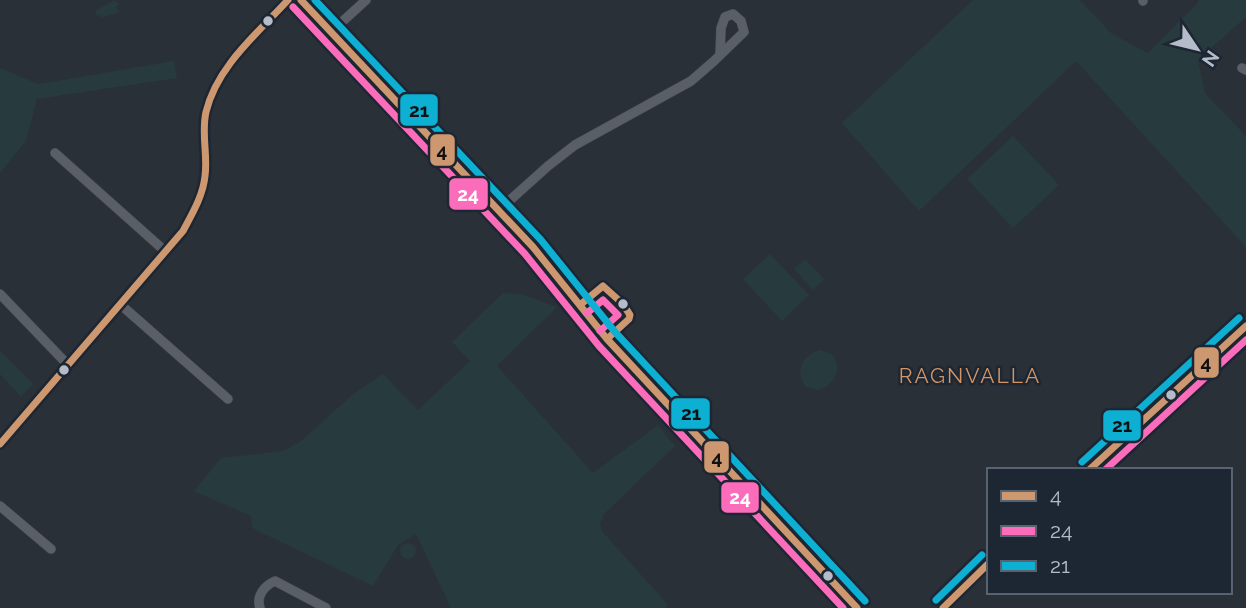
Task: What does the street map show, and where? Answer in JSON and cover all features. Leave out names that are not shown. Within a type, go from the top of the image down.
[{"type":"street","points":[[0,444],[183,231],[200,198],[205,176],[204,122],[216,84],[232,62],[288,0]]},
{"type":"street","points":[[301,0],[499,210],[550,267],[607,339],[857,608]]},
{"type":"street","points":[[332,31],[366,0]]},
{"type":"street","points":[[499,210],[575,145],[682,87],[720,55]]},
{"type":"street","points":[[55,153],[166,252]]},
{"type":"street","points":[[0,294],[68,365]]},
{"type":"street","points":[[121,305],[228,399]]},
{"type":"street","points":[[1091,468],[1246,326]]},
{"type":"street","points":[[0,506],[51,549]]},
{"type":"street","points":[[943,608],[987,565]]},
{"type":"street","points":[[260,608],[258,599],[275,581],[326,608]]},
{"type":"green space","points":[[114,0],[120,4],[116,7],[119,12],[102,18],[101,15],[97,16],[95,11]]},
{"type":"green space","points":[[973,0],[1080,0],[1112,34],[1148,53],[1198,0],[1246,0],[1246,17],[1198,60],[1205,93],[1246,136],[1246,247],[1076,61],[919,211],[842,123]]},
{"type":"green space","points":[[174,61],[177,78],[37,99],[26,141],[0,173],[0,68],[38,84]]},
{"type":"green space","points":[[1013,136],[1059,185],[1013,228],[967,179]]},
{"type":"green space","points":[[770,254],[809,295],[782,321],[743,279]]},
{"type":"green space","points":[[805,259],[824,279],[813,290],[794,269]]},
{"type":"green space","points":[[503,293],[521,294],[557,307],[497,366],[593,473],[658,425],[675,446],[604,514],[600,524],[602,531],[668,605],[664,608],[451,608],[416,534],[398,545],[373,586],[256,530],[252,527],[251,516],[194,491],[221,458],[283,451],[300,442],[352,395],[383,374],[418,410],[470,361],[452,342]]},
{"type":"green space","points":[[819,350],[832,354],[837,370],[833,380],[818,390],[806,387],[802,382],[800,370],[804,360]]},
{"type":"green space","points":[[0,351],[33,384],[21,397],[0,374]]},
{"type":"green space","points":[[408,543],[414,545],[414,557],[408,559],[402,557],[400,551],[402,545]]},
{"type":"transit line","name":"4","points":[[0,444],[183,231],[197,205],[204,183],[205,120],[211,95],[240,51],[288,0]]},
{"type":"transit line","name":"4","points":[[301,0],[533,247],[607,339],[857,608]]},
{"type":"transit line","name":"21","points":[[315,0],[541,240],[615,332],[865,601]]},
{"type":"transit line","name":"24","points":[[293,7],[525,254],[599,346],[843,608]]},
{"type":"transit line","name":"4","points":[[580,305],[603,286],[623,304],[630,315],[629,319],[607,339]]},
{"type":"transit line","name":"24","points":[[587,313],[603,300],[618,315],[600,331]]},
{"type":"transit line","name":"21","points":[[1082,462],[1239,318]]},
{"type":"transit line","name":"4","points":[[1091,468],[1246,326]]},
{"type":"transit line","name":"24","points":[[1107,468],[1246,340]]},
{"type":"transit line","name":"21","points":[[936,600],[982,555]]},
{"type":"transit line","name":"4","points":[[943,608],[987,565]]},
{"type":"district","name":"RAGNVALLA","points":[[970,375]]}]
